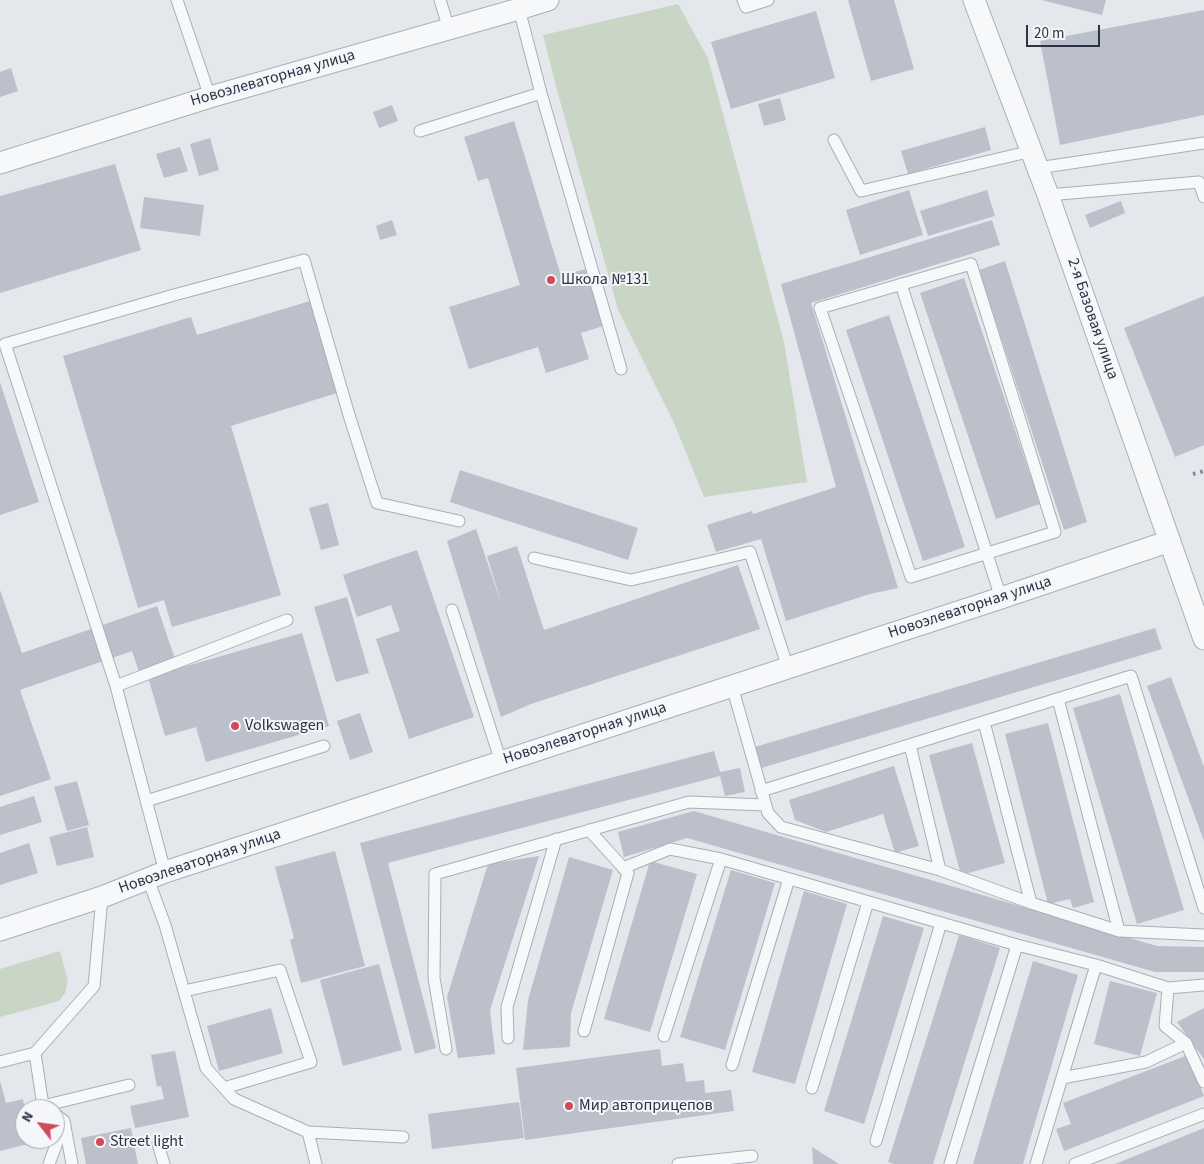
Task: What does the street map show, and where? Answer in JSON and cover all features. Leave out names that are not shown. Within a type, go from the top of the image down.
[{"type":"street","name":"Новоэлеваторная улица","points":[[0,163],[210,97],[449,29],[507,8],[548,0]]},
{"type":"street","name":"2-я Базовая улица","points":[[974,0],[1048,194],[1170,541],[1200,613],[1204,639]]},
{"type":"street","name":"Новоэлеваторная улица","points":[[0,930],[102,897],[156,875],[1170,541]]},
{"type":"lane","points":[[177,0],[210,97]]},
{"type":"lane","points":[[440,0],[449,29]]},
{"type":"lane","points":[[744,0],[746,7],[768,0]]},
{"type":"lane","points":[[507,8],[541,93],[621,369]]},
{"type":"lane","points":[[420,131],[541,93]]},
{"type":"lane","points":[[834,140],[861,191],[1035,159],[1204,143]]},
{"type":"lane","points":[[1048,194],[1199,182],[1204,196]]},
{"type":"lane","points":[[402,1137],[308,1132],[234,1099],[206,1068],[165,925],[146,801],[116,686],[5,344],[304,260],[377,503],[458,521]]},
{"type":"lane","points":[[970,264],[1055,532],[988,554],[911,577],[820,308],[970,264]]},
{"type":"lane","points":[[901,284],[1001,598]]},
{"type":"lane","points":[[534,558],[631,580],[750,552],[788,668]]},
{"type":"lane","points":[[452,610],[501,762]]},
{"type":"lane","points":[[116,686],[287,620]]},
{"type":"lane","points":[[761,791],[1131,676],[1204,908]]},
{"type":"lane","points":[[732,686],[765,805],[768,813],[781,827],[940,870],[1119,930],[1204,936]]},
{"type":"lane","points":[[1058,699],[1119,930]]},
{"type":"lane","points":[[984,722],[1031,902]]},
{"type":"lane","points":[[910,745],[940,870]]},
{"type":"lane","points":[[146,801],[324,746]]},
{"type":"lane","points":[[446,1050],[434,978],[435,874],[689,802],[765,805]]},
{"type":"lane","points":[[584,1031],[628,873],[589,830]]},
{"type":"lane","points":[[508,1038],[507,1006],[556,840]]},
{"type":"lane","points":[[623,868],[670,849],[721,859],[1017,945],[1096,965],[1168,988],[1204,985]]},
{"type":"lane","points":[[664,1036],[721,859]]},
{"type":"lane","points":[[732,1064],[789,879]]},
{"type":"lane","points":[[0,1062],[35,1053],[94,986],[102,897]]},
{"type":"lane","points":[[812,1088],[868,902]]},
{"type":"lane","points":[[876,1141],[941,923]]},
{"type":"lane","points":[[950,1164],[1017,945]]},
{"type":"lane","points":[[1036,1164],[1096,965]]},
{"type":"lane","points":[[184,991],[280,970],[311,1062],[224,1088]]},
{"type":"lane","points":[[1168,988],[1165,1026],[1186,1043],[1204,1082]]},
{"type":"lane","points":[[1062,1078],[1146,1062],[1186,1043]]},
{"type":"lane","points":[[35,1053],[44,1099]]},
{"type":"lane","points":[[65,1102],[129,1085]]},
{"type":"lane","points":[[1075,1164],[1204,1114]]},
{"type":"lane","points":[[308,1132],[316,1164]]},
{"type":"lane","points":[[65,1137],[72,1164]]},
{"type":"lane","points":[[158,1144],[164,1164]]},
{"type":"lane","points":[[49,1164],[53,1149]]},
{"type":"lane","points":[[678,1164],[752,1156]]},
{"type":"green space","points":[[678,4],[708,58],[784,342],[807,482],[704,497],[674,423],[618,310],[557,90],[543,35]]},
{"type":"green space","points":[[60,951],[68,981],[65,993],[59,1001],[0,1017],[0,969]]},
{"type":"building","points":[[848,0],[894,0],[914,69],[871,81]]},
{"type":"building","points":[[1041,0],[1106,0],[1102,15]]},
{"type":"building","points":[[1204,10],[1204,115],[1060,145],[1040,41]]},
{"type":"building","points":[[816,11],[835,78],[731,109],[711,42]]},
{"type":"building","points":[[11,68],[18,91],[0,97],[0,72]]},
{"type":"building","points":[[780,98],[786,120],[764,126],[758,104]]},
{"type":"building","points":[[392,105],[398,121],[379,128],[373,112]]},
{"type":"building","points":[[514,121],[561,276],[585,269],[603,326],[581,333],[589,359],[546,373],[538,347],[469,369],[449,307],[520,285],[488,178],[478,181],[464,137]]},
{"type":"building","points":[[985,127],[991,150],[908,174],[901,151]]},
{"type":"building","points":[[210,138],[219,170],[199,176],[190,144]]},
{"type":"building","points":[[180,147],[188,171],[164,178],[156,154]]},
{"type":"building","points":[[115,164],[141,250],[0,293],[0,196]]},
{"type":"building","points":[[909,190],[923,235],[860,255],[846,210]]},
{"type":"building","points":[[987,190],[995,216],[928,236],[920,211]]},
{"type":"building","points":[[144,197],[204,205],[200,236],[140,228]]},
{"type":"building","points":[[1121,201],[1125,213],[1090,228],[1085,215]]},
{"type":"building","points":[[392,220],[397,235],[380,240],[376,226]]},
{"type":"building","points":[[992,220],[1000,245],[811,303],[898,588],[870,594],[786,621],[761,539],[716,552],[707,525],[752,511],[753,514],[836,487],[781,284]]},
{"type":"building","points":[[1005,261],[1087,522],[1064,530],[979,270]]},
{"type":"building","points":[[964,278],[1040,504],[996,519],[920,293]]},
{"type":"building","points":[[1204,296],[1204,445],[1175,457],[1124,328]]},
{"type":"building","points":[[310,301],[337,393],[231,426],[281,595],[172,627],[164,600],[138,608],[63,356],[191,317],[197,335]]},
{"type":"building","points":[[889,315],[965,547],[923,561],[846,330]]},
{"type":"building","points":[[0,382],[39,502],[0,515]]},
{"type":"building","points":[[460,470],[638,528],[628,560],[450,502]]},
{"type":"building","points":[[328,503],[339,545],[321,550],[309,508]]},
{"type":"building","points":[[476,529],[502,605],[487,556],[517,546],[544,630],[738,565],[760,629],[531,704],[501,717],[447,541]]},
{"type":"building","points":[[417,550],[474,717],[409,739],[376,639],[400,631],[391,605],[357,617],[343,575]]},
{"type":"building","points":[[0,590],[22,653],[157,606],[175,659],[139,672],[132,651],[20,690],[51,779],[0,796]]},
{"type":"building","points":[[347,597],[369,673],[336,682],[314,607]]},
{"type":"building","points":[[1155,628],[1162,649],[761,768],[755,747]]},
{"type":"building","points":[[302,633],[329,726],[206,762],[196,727],[165,736],[148,677]]},
{"type":"building","points":[[1171,677],[1204,767],[1204,841],[1147,686]]},
{"type":"building","points":[[1120,694],[1184,910],[1137,924],[1073,708]]},
{"type":"building","points":[[360,713],[373,752],[350,760],[337,721]]},
{"type":"building","points":[[1048,723],[1094,902],[1073,908],[1070,899],[1048,904],[1005,734]]},
{"type":"building","points":[[972,743],[1005,863],[961,875],[929,755]]},
{"type":"building","points":[[714,751],[720,772],[740,768],[745,792],[725,796],[720,776],[388,863],[436,1048],[415,1054],[360,843]]},
{"type":"building","points":[[894,766],[919,846],[895,853],[883,814],[826,832],[795,820],[789,800]]},
{"type":"building","points":[[77,781],[89,825],[67,831],[54,787]]},
{"type":"building","points":[[34,796],[42,822],[0,835],[0,807]]},
{"type":"building","points":[[694,811],[1157,946],[1204,947],[1204,972],[1155,972],[687,838],[624,857],[618,832]]},
{"type":"building","points":[[87,827],[94,857],[57,866],[49,837]]},
{"type":"building","points":[[29,843],[38,873],[0,885],[0,853]]},
{"type":"building","points":[[335,851],[365,966],[301,983],[290,940],[294,938],[275,867]]},
{"type":"building","points":[[539,856],[490,1010],[495,1054],[458,1058],[447,997],[488,864]]},
{"type":"building","points":[[569,857],[613,870],[571,1013],[570,1047],[523,1050],[528,1000]]},
{"type":"building","points":[[650,861],[697,874],[650,1032],[604,1019]]},
{"type":"building","points":[[731,870],[775,883],[725,1050],[680,1037]]},
{"type":"building","points":[[804,891],[847,904],[795,1084],[752,1072]]},
{"type":"building","points":[[883,916],[924,928],[864,1124],[824,1111]]},
{"type":"building","points":[[959,935],[1000,948],[933,1164],[894,1164],[888,1162]]},
{"type":"building","points":[[1033,961],[1078,975],[1023,1164],[973,1164]]},
{"type":"building","points":[[379,964],[402,1050],[343,1066],[320,980]]},
{"type":"building","points":[[1110,981],[1157,993],[1140,1056],[1094,1044]]},
{"type":"building","points":[[271,1008],[283,1053],[219,1071],[207,1026]]},
{"type":"building","points":[[1204,1008],[1204,1059],[1177,1022]]},
{"type":"building","points":[[660,1049],[662,1066],[683,1063],[686,1082],[704,1080],[705,1093],[731,1090],[734,1111],[525,1140],[516,1068]]},
{"type":"building","points":[[175,1051],[189,1117],[135,1128],[130,1106],[164,1099],[161,1086],[157,1087],[151,1055]]},
{"type":"building","points":[[1188,1055],[1204,1096],[1064,1151],[1056,1129],[1071,1124],[1063,1103]]},
{"type":"building","points":[[0,1081],[6,1103],[15,1101],[15,1147],[0,1151]]},
{"type":"building","points":[[519,1102],[524,1138],[432,1149],[428,1114]]},
{"type":"building","points":[[131,1128],[138,1164],[86,1164],[81,1138]]},
{"type":"building","points":[[1204,1128],[1204,1164],[1115,1164]]},
{"type":"building","points":[[812,1147],[839,1164],[813,1164]]},
{"type":"railway","points":[[1193,474],[1204,471]]},
{"type":"place","name":"Школа №131","points":[[551,280]]},
{"type":"place","name":"Volkswagen","points":[[235,726]]},
{"type":"place","name":"Мир автоприцепов","points":[[569,1106]]},
{"type":"place","name":"Street light","points":[[100,1142]]}]
